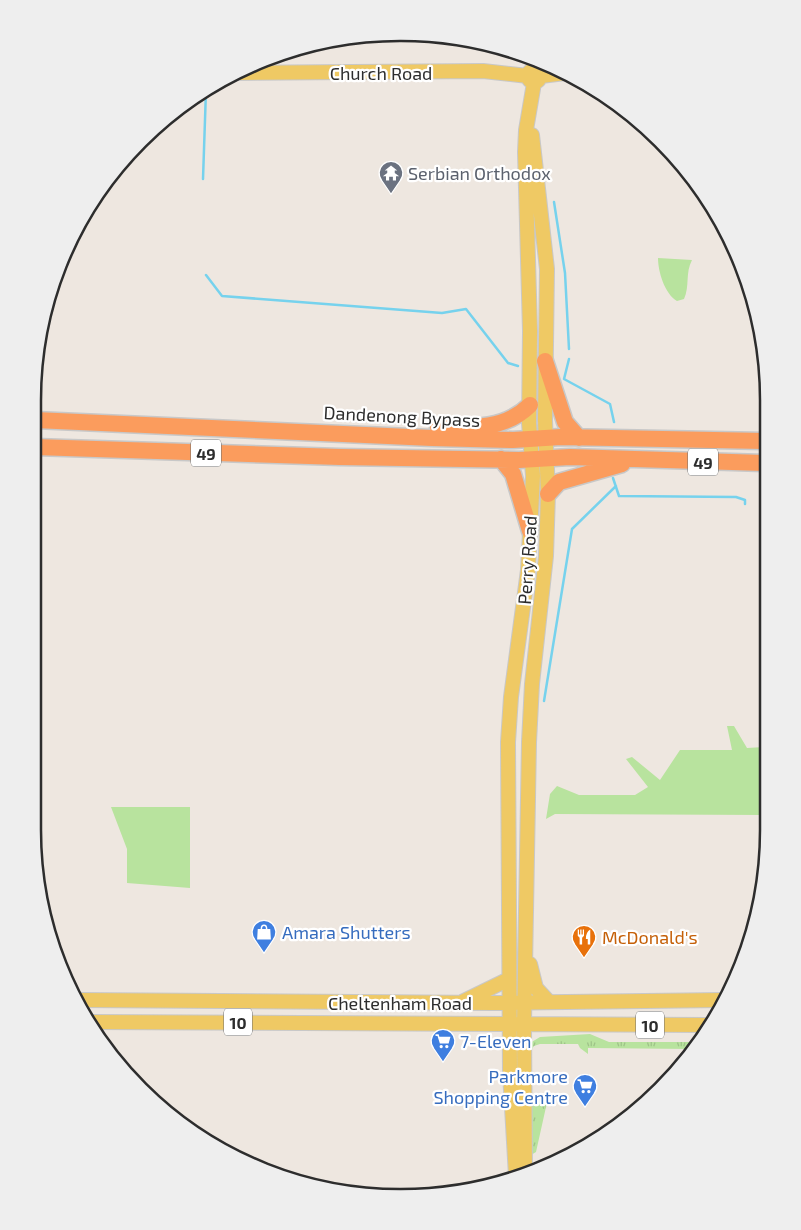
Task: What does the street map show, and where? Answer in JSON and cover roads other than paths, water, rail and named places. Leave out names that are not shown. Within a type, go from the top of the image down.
[{"type":"highway","points":[[545,361],[565,422],[578,438]]},
{"type":"highway","points":[[326,432],[370,427],[486,427],[519,414],[530,405]]},
{"type":"highway","name":"Dandenong Bypass","points":[[41,420],[432,438],[760,441]]},
{"type":"highway","name":"49","points":[[41,447],[330,457],[540,458],[760,463]]},
{"type":"highway","points":[[501,459],[513,474],[530,531]]},
{"type":"highway","points":[[548,494],[552,487],[568,478],[639,460]]},
{"type":"main road","name":"Church Road","points":[[254,73],[534,72]]},
{"type":"main road","name":"Perry Road","points":[[520,1090],[524,1026],[530,708],[546,563],[548,494],[530,405],[530,312],[525,152],[534,72]]},
{"type":"main road","name":"Perry Road","points":[[529,117],[547,268],[545,361],[538,439]]},
{"type":"main road","name":"Perry Road","points":[[520,1090],[509,1025],[509,718],[540,458]]},
{"type":"main road","points":[[526,944],[536,988],[548,1001]]},
{"type":"main road","points":[[461,1003],[509,980]]},
{"type":"main road","name":"Cheltenham Road","points":[[84,1000],[509,1003],[717,1000]]},
{"type":"main road","name":"Cheltenham Road","points":[[97,1022],[367,1022],[524,1026],[702,1025]]},
{"type":"main road","points":[[516,1170],[520,1090]]},
{"type":"main road","points":[[517,1134],[524,1167]]},
{"type":"waterway","points":[[203,179],[206,99]]},
{"type":"waterway","points":[[554,202],[565,273],[569,349]]},
{"type":"waterway","points":[[206,275],[222,296],[442,313],[466,309],[508,363],[518,366]]},
{"type":"waterway","points":[[569,359],[564,379],[610,404],[614,422]]},
{"type":"waterway","points":[[613,478],[619,496],[736,497],[745,500],[745,504]]},
{"type":"waterway","points":[[544,701],[572,529],[616,486]]},
{"type":"place","name":"Serbian Orthodox","points":[[391,194]]},
{"type":"place","name":"Amara Shutters","points":[[264,953]]},
{"type":"place","name":"McDonald's","points":[[584,958]]},
{"type":"place","name":"7-Eleven","points":[[443,1062]]},
{"type":"place","name":"Parkmore Shopping Centre","points":[[585,1107]]}]
